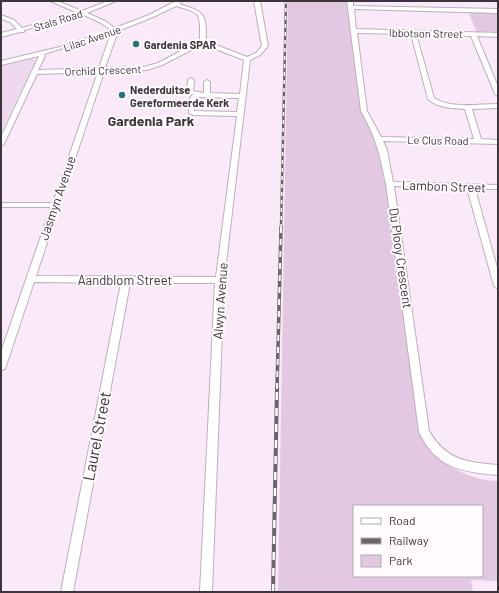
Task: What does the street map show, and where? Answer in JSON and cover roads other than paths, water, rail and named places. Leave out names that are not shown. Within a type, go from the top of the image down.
[{"type":"street","points":[[53,1],[83,13],[111,27],[115,31]]},
{"type":"street","name":"Stals Road","points":[[1,35],[99,1]]},
{"type":"street","name":"Stals Road","points":[[1,30],[20,28],[83,13],[113,1]]},
{"type":"street","points":[[177,3],[199,12],[204,19],[203,42],[247,59],[258,54],[265,46],[257,1]]},
{"type":"street","points":[[407,1],[409,8]]},
{"type":"street","name":"Lilac Avenue","points":[[1,63],[42,54],[102,44],[115,31],[142,21],[177,3]]},
{"type":"street","points":[[350,4],[409,8],[464,8],[498,11]]},
{"type":"street","name":"Du Plooy Crescent","points":[[350,4],[364,111],[373,126],[383,150],[390,184],[424,432],[431,446],[444,458],[460,466],[498,470]]},
{"type":"street","points":[[1,17],[12,21],[20,28]]},
{"type":"street","name":"Jasmyn Avenue","points":[[1,366],[102,71],[102,44],[115,31]]},
{"type":"street","name":"Ibbotson Street","points":[[354,31],[498,35]]},
{"type":"street","points":[[413,33],[431,100],[443,104],[498,106]]},
{"type":"street","points":[[473,34],[498,94]]},
{"type":"street","name":"Orchid Crescent","points":[[36,72],[138,70],[150,68],[203,42]]},
{"type":"street","points":[[1,144],[36,72],[42,54]]},
{"type":"street","name":"Alwyn Avenue","points":[[206,592],[220,280],[247,59]]},
{"type":"street","points":[[191,80],[190,86],[192,93],[243,95]]},
{"type":"street","points":[[207,82],[207,94]]},
{"type":"street","points":[[241,114],[193,114],[191,112],[193,98],[196,95],[243,95]]},
{"type":"street","points":[[468,106],[478,141]]},
{"type":"street","points":[[373,126],[388,134],[408,140]]},
{"type":"street","name":"Le Clus Road","points":[[378,139],[498,142]]},
{"type":"street","name":"Lambon Street","points":[[390,184],[498,187]]},
{"type":"street","points":[[470,186],[498,286]]},
{"type":"street","points":[[1,205],[55,205]]},
{"type":"street","name":"Aandblom Street","points":[[30,279],[220,280]]},
{"type":"street","name":"Laurel Street","points":[[67,592],[126,280]]},
{"type":"railway","points":[[281,228],[286,1]]},
{"type":"railway","points":[[277,389],[281,227]]},
{"type":"railway","points":[[273,592],[277,388]]},
{"type":"place","name":"Gardenia SPAR","points":[[136,44]]},
{"type":"place","name":"Nederduitse Gereformeerde Kerk","points":[[122,95]]},
{"type":"district","name":"Gardenia Park","points":[[151,120]]}]
